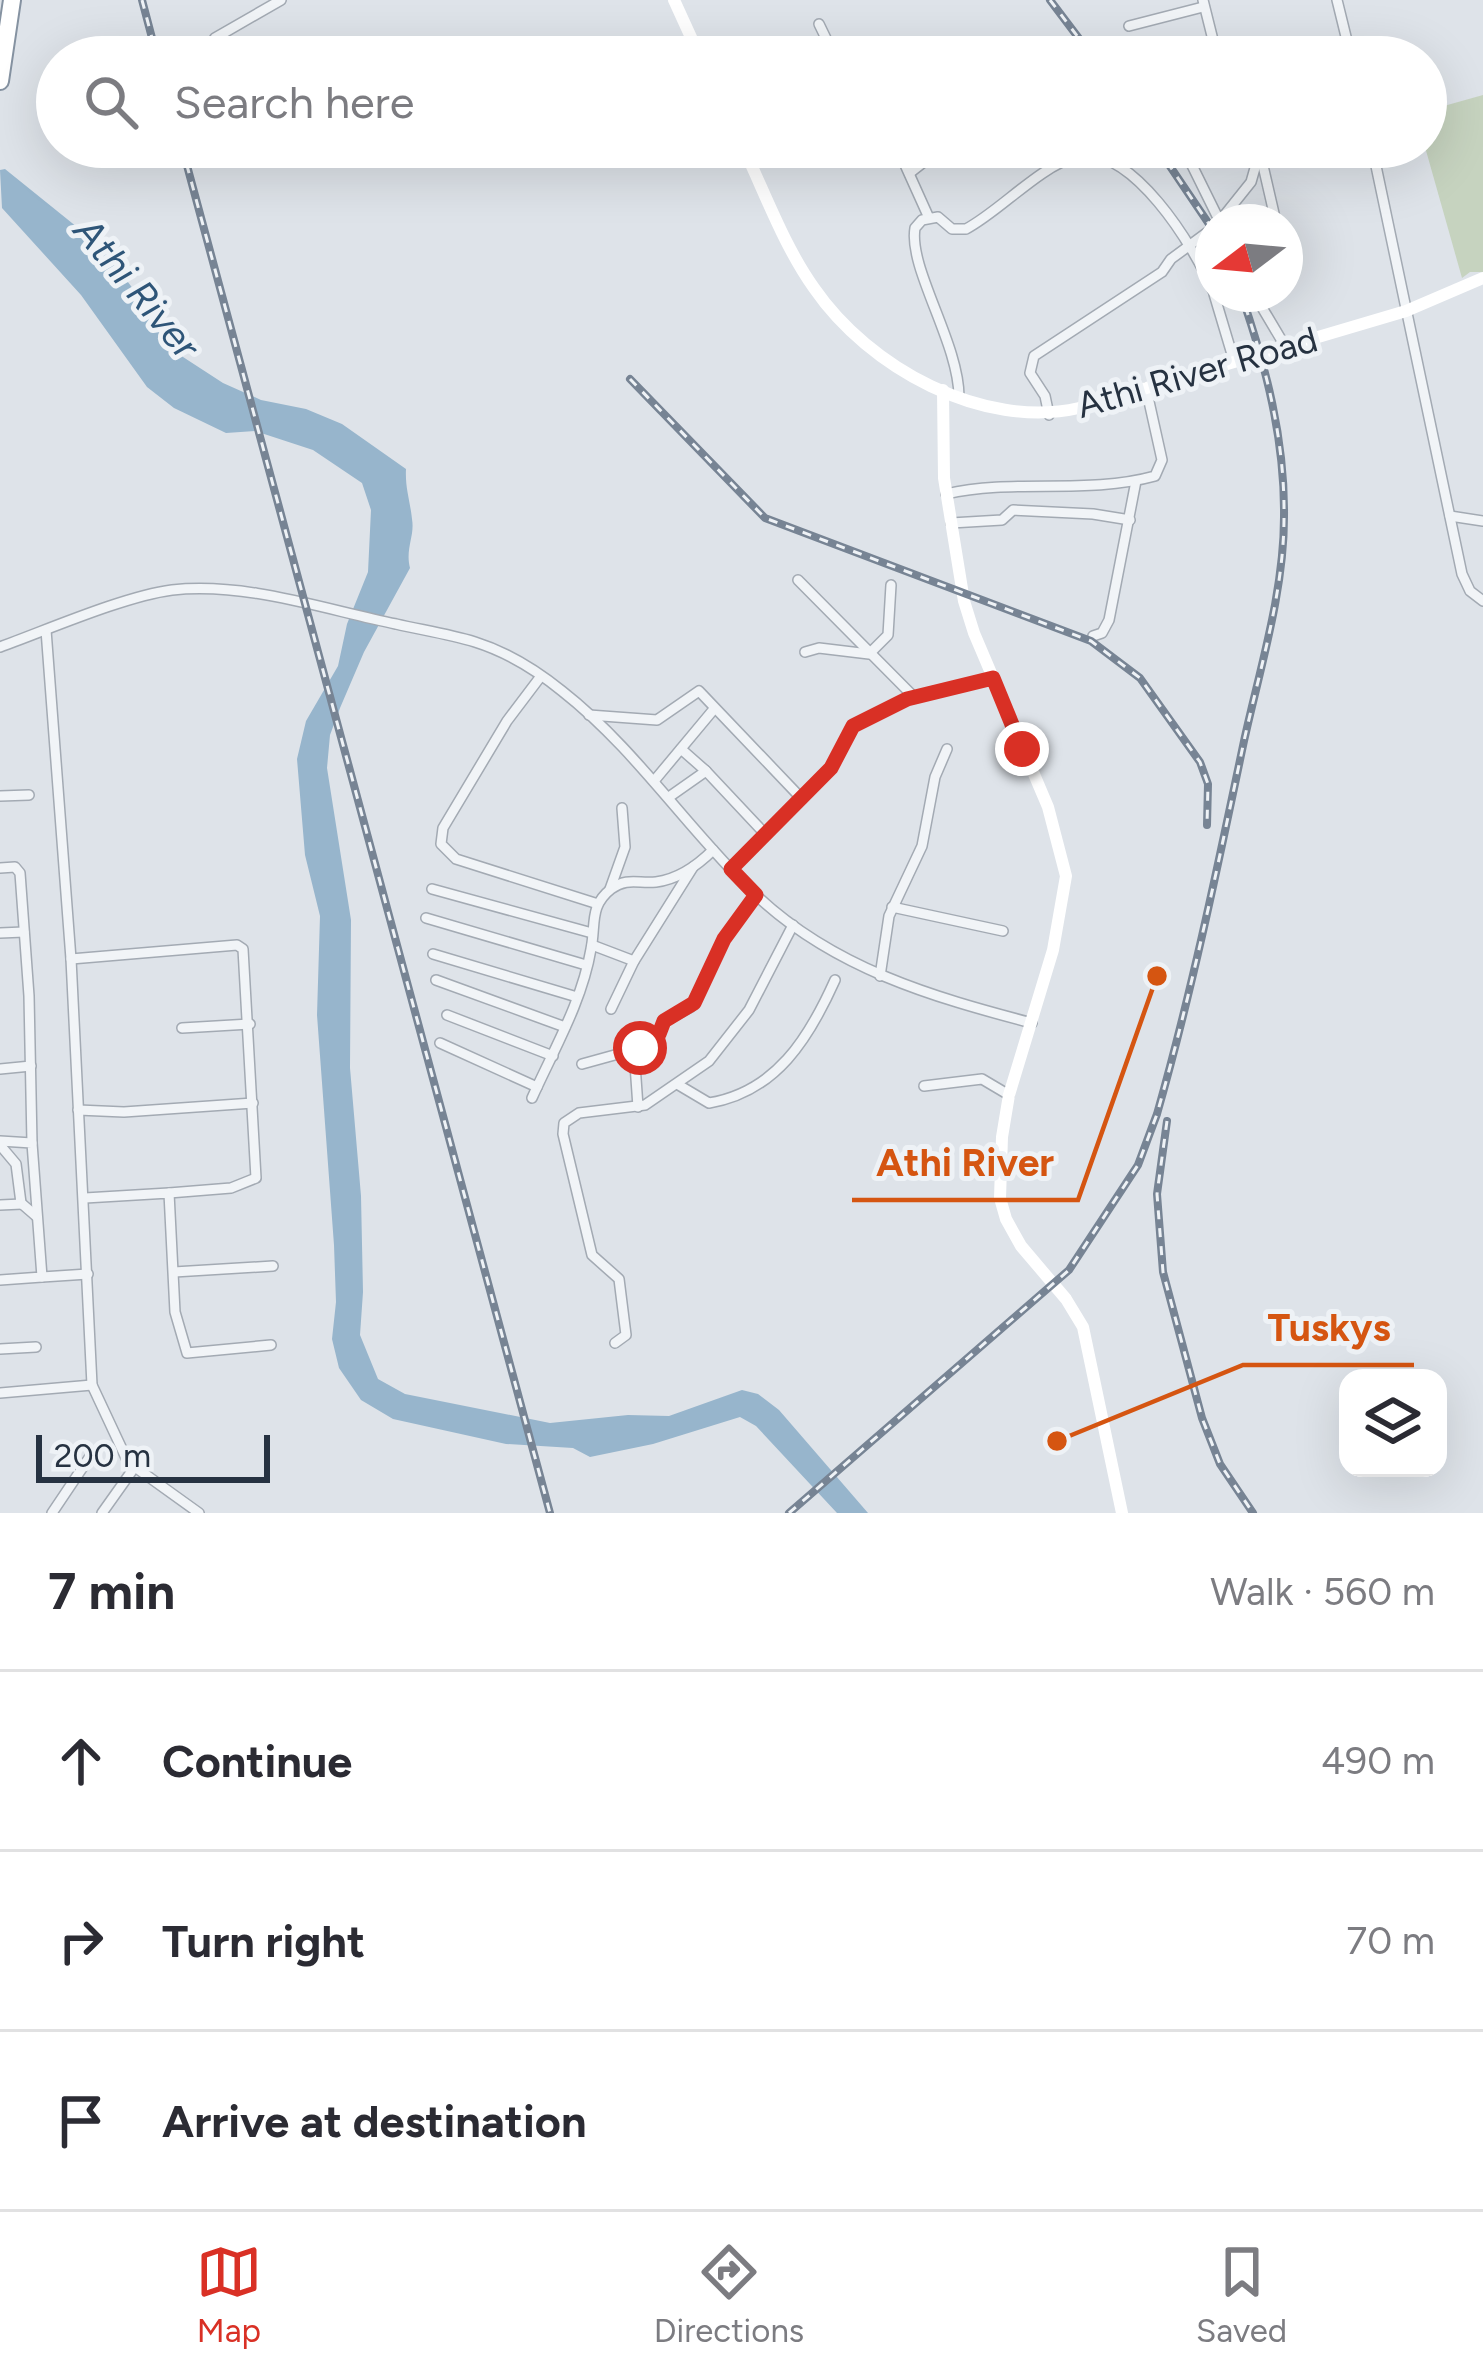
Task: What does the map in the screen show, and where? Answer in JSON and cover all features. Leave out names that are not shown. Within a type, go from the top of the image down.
[{"type":"highway","points":[[0,81],[12,0]]},
{"type":"street","points":[[218,36],[281,0]]},
{"type":"street","points":[[674,0],[690,36]]},
{"type":"street","points":[[1337,0],[1346,36]]},
{"type":"street","points":[[1129,26],[1203,3],[1212,36]]},
{"type":"street","points":[[819,24],[825,36]]},
{"type":"street","name":"Athi River Road","points":[[753,168],[798,262],[822,300],[872,348],[943,390],[1003,410],[1049,415],[1406,310],[1483,278]]},
{"type":"street","points":[[908,168],[928,218]]},
{"type":"street","points":[[910,172],[915,168]]},
{"type":"street","points":[[959,397],[957,364],[913,237],[918,224],[938,217],[962,231],[1054,168]]},
{"type":"street","points":[[1124,168],[1195,255]]},
{"type":"street","points":[[1193,168],[1209,204]]},
{"type":"street","points":[[1233,204],[1256,168]]},
{"type":"street","points":[[1264,168],[1272,204]]},
{"type":"street","points":[[1376,168],[1466,584],[1483,601]]},
{"type":"street","points":[[1049,415],[1045,396],[1030,373],[1034,356],[1162,272],[1171,259],[1195,243]]},
{"type":"street","points":[[1220,312],[1234,361]]},
{"type":"street","points":[[1265,312],[1285,346]]},
{"type":"street","points":[[946,494],[997,486],[1109,485],[1155,476],[1161,466],[1154,408],[1146,388]]},
{"type":"street","points":[[943,390],[946,494],[964,601],[1048,807],[1066,876],[1053,950],[1010,1095],[1000,1160],[1002,1210],[1021,1246],[1083,1327],[1122,1513]]},
{"type":"street","points":[[1093,636],[1102,633],[1109,620],[1136,481]]},
{"type":"street","points":[[951,523],[1002,520],[1013,510],[1130,520]]},
{"type":"street","points":[[1450,516],[1483,521]]},
{"type":"street","points":[[798,580],[914,697]]},
{"type":"street","points":[[869,654],[888,635],[891,585]]},
{"type":"street","points":[[0,646],[157,593],[206,588],[348,612],[476,643],[541,676],[589,715],[756,895],[793,925],[880,976],[1032,1023]]},
{"type":"street","points":[[46,630],[85,1198],[92,1385],[119,1448],[134,1468],[199,1513]]},
{"type":"street","points":[[805,652],[819,648],[869,654]]},
{"type":"street","points":[[541,676],[506,722],[443,828],[441,844],[456,859],[598,904]]},
{"type":"street","points":[[731,869],[831,768],[853,726],[914,697],[993,678]]},
{"type":"street","points":[[589,715],[657,720],[698,691],[802,799]]},
{"type":"street","points":[[653,782],[714,710]]},
{"type":"street","points":[[681,748],[766,835]]},
{"type":"street","points":[[880,976],[892,907],[922,845],[934,776],[947,749]]},
{"type":"street","points":[[669,797],[706,771]]},
{"type":"street","points":[[0,796],[29,795]]},
{"type":"street","points":[[440,1043],[534,1092],[577,997],[592,939],[592,920],[610,889],[625,847],[622,808]]},
{"type":"street","points":[[610,889],[633,880],[670,879],[713,850]]},
{"type":"street","points":[[0,868],[15,867],[20,872],[42,1277]]},
{"type":"street","points":[[610,1009],[693,867]]},
{"type":"street","points":[[432,889],[592,939],[634,962]]},
{"type":"street","points":[[582,1064],[634,1050],[656,1037],[664,1021],[694,1003],[724,939],[756,895]]},
{"type":"street","points":[[892,907],[1003,931]]},
{"type":"street","points":[[426,917],[586,965]]},
{"type":"street","points":[[615,1343],[626,1335],[619,1280],[592,1255],[563,1128],[566,1120],[579,1113],[638,1107],[718,1053],[736,1030],[793,925]]},
{"type":"street","points":[[0,933],[24,932]]},
{"type":"street","points":[[70,959],[238,945],[244,955],[250,1024],[253,1182],[231,1188],[85,1198]]},
{"type":"street","points":[[433,954],[577,997]]},
{"type":"street","points":[[436,980],[565,1027]]},
{"type":"street","points":[[677,1084],[709,1102],[749,1092],[802,1046],[836,980]]},
{"type":"street","points":[[447,1015],[553,1056]]},
{"type":"street","points":[[182,1028],[250,1024]]},
{"type":"street","points":[[634,1050],[638,1107]]},
{"type":"street","points":[[0,1069],[31,1066]]},
{"type":"street","points":[[924,1086],[982,1078],[1010,1095]]},
{"type":"street","points":[[78,1110],[136,1111],[254,1102]]},
{"type":"street","points":[[0,1143],[32,1143]]},
{"type":"street","points":[[0,1143],[16,1164],[22,1204],[36,1216]]},
{"type":"street","points":[[169,1193],[175,1312],[187,1353],[272,1345]]},
{"type":"street","points":[[0,1205],[22,1204]]},
{"type":"street","points":[[173,1272],[273,1266]]},
{"type":"street","points":[[0,1280],[88,1274]]},
{"type":"street","points":[[0,1349],[36,1347]]},
{"type":"street","points":[[0,1393],[92,1385]]},
{"type":"street","points":[[52,1513],[94,1452]]},
{"type":"street","points":[[102,1513],[134,1468]]},
{"type":"green space","points":[[1483,95],[1483,272],[1462,278],[1431,168],[1447,168],[1447,105]]},
{"type":"water","points":[[5,169],[103,248],[183,357],[261,400],[306,409],[342,424],[406,469],[413,525],[410,568],[340,708],[330,735],[327,768],[351,920],[350,1068],[361,1196],[360,1335],[378,1379],[405,1394],[550,1423],[669,1416],[742,1390],[758,1394],[779,1410],[868,1513],[837,1513],[756,1426],[740,1417],[653,1444],[590,1457],[573,1448],[506,1444],[393,1419],[361,1400],[339,1368],[332,1339],[334,1245],[317,1015],[320,916],[305,855],[297,759],[306,721],[338,666],[347,624],[368,572],[371,510],[362,483],[313,450],[255,431],[226,433],[174,408],[147,387],[81,295],[2,208],[0,170]]},
{"type":"railway","points":[[142,0],[151,36]]},
{"type":"railway","points":[[1050,0],[1077,36]]},
{"type":"railway","points":[[188,168],[550,1513]]},
{"type":"railway","points":[[1171,168],[1195,204]]},
{"type":"railway","points":[[789,1513],[1069,1270],[1138,1165],[1157,1114],[1193,975],[1280,573],[1283,488],[1277,432],[1246,312]]},
{"type":"railway","points":[[630,379],[765,518],[1091,641],[1140,678],[1200,762],[1208,784],[1207,825]]},
{"type":"railway","points":[[1167,1121],[1157,1194],[1163,1272],[1202,1418],[1220,1464],[1253,1513]]},
{"type":"place","name":"Athi River","points":[[1157,976]]},
{"type":"place","name":"Tuskys","points":[[1057,1441]]},
{"type":"route","points":[[640,1048],[659,1034],[664,1021],[694,1003],[724,939],[756,895],[731,869],[831,768],[853,726],[907,699],[993,678],[1022,749]]}]
